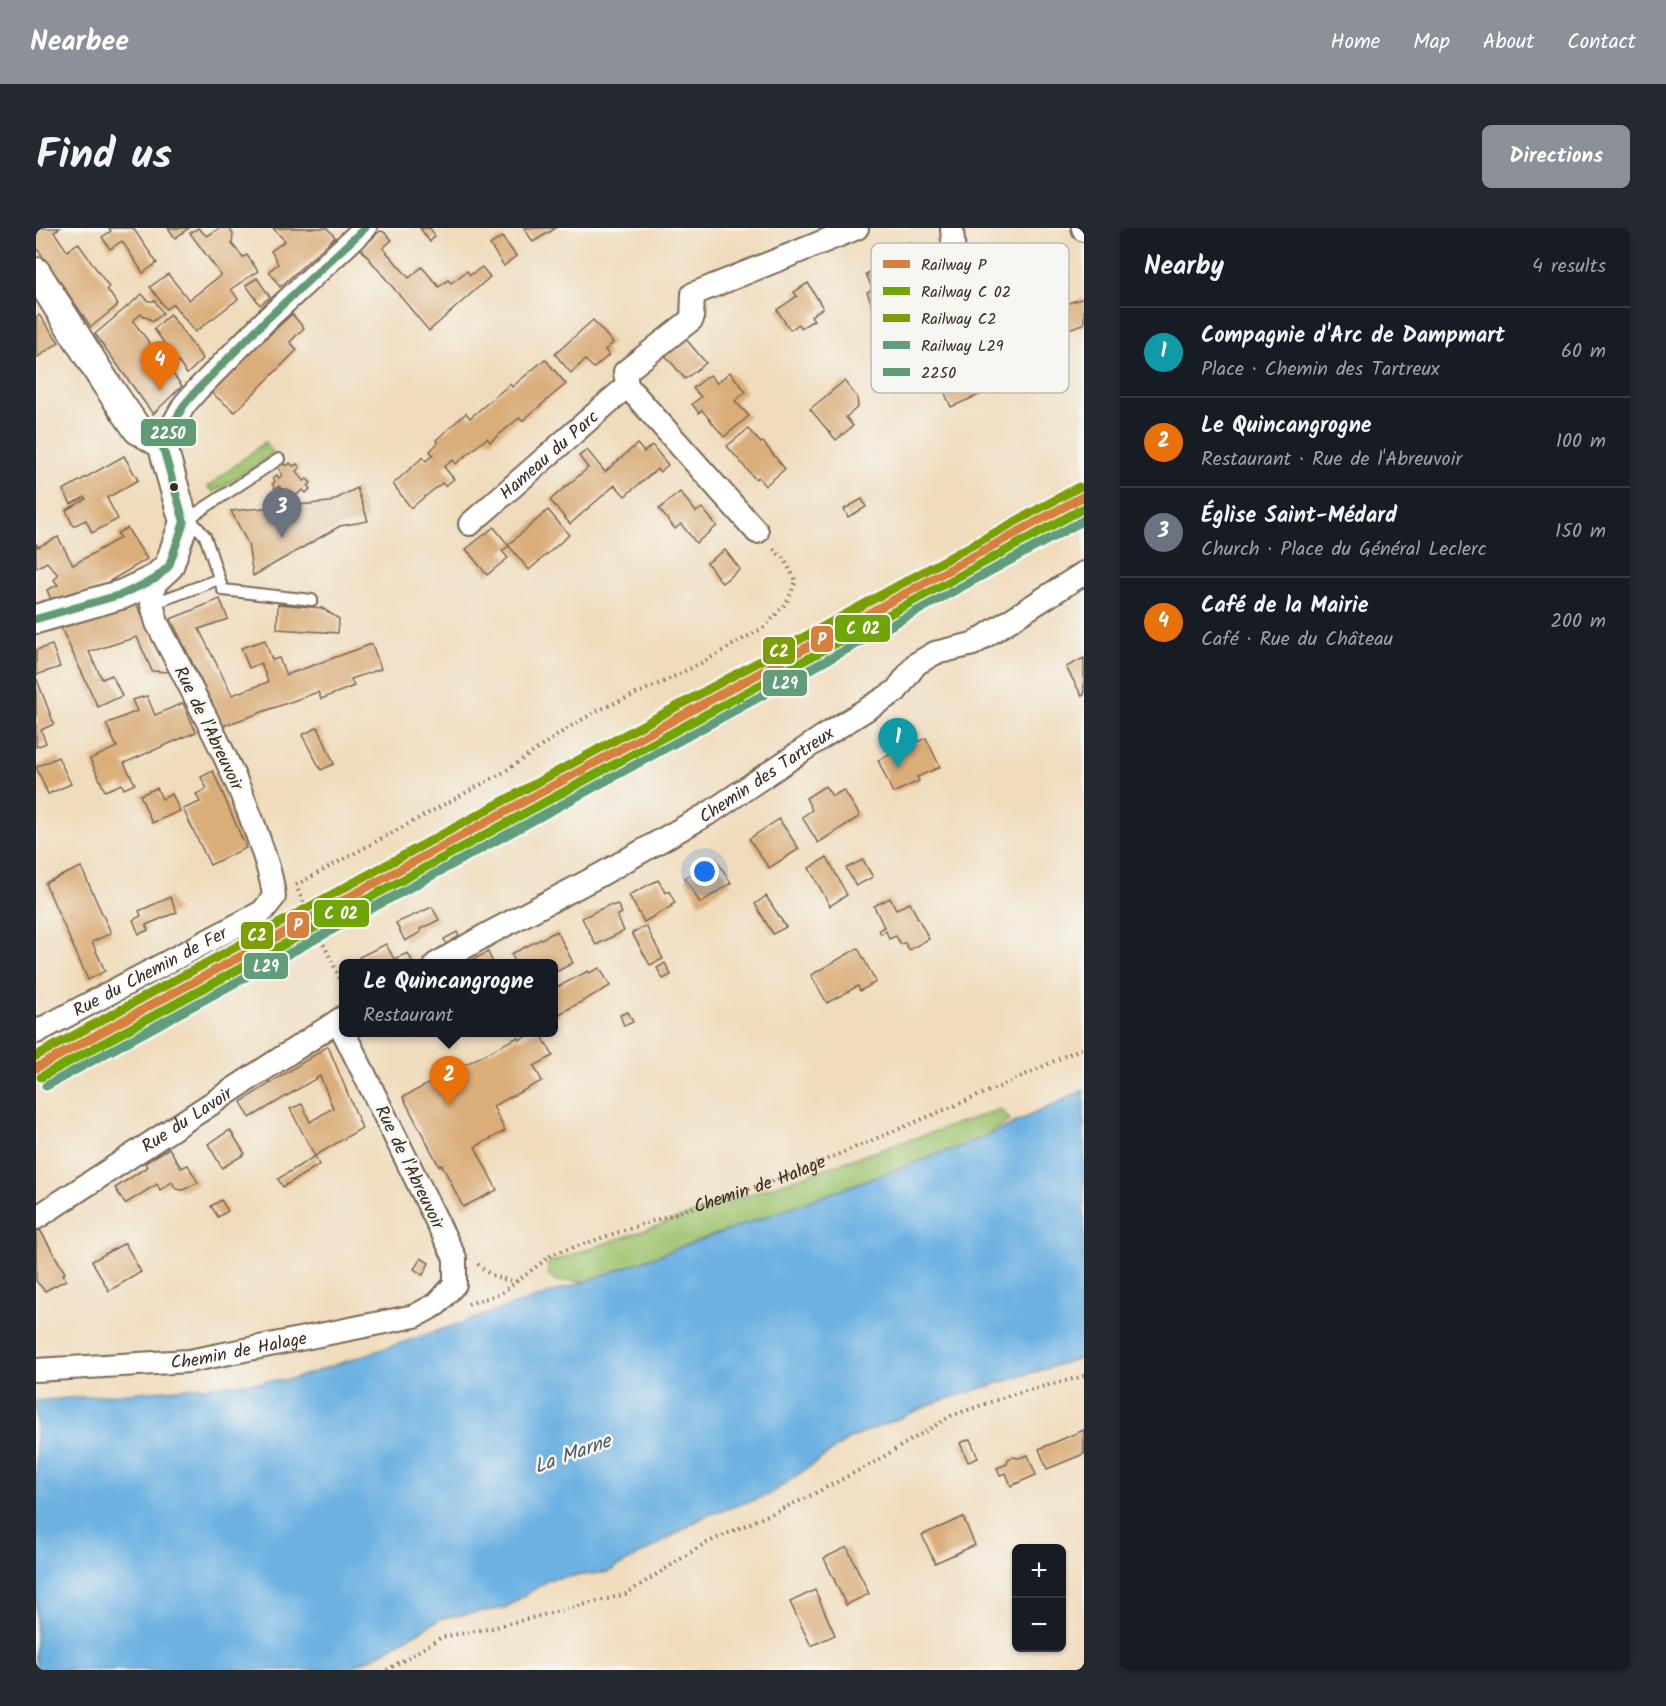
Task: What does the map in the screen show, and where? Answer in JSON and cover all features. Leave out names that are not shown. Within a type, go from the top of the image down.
[{"type":"street","points":[[162,444],[184,405],[197,390],[267,319],[365,228]]},
{"type":"street","name":"Hameau du Parc","points":[[470,524],[627,386],[626,372],[692,319],[693,294],[857,228]]},
{"type":"street","points":[[952,228],[953,243]]},
{"type":"street","points":[[36,272],[138,430],[162,444],[187,520],[169,566],[153,591],[123,594],[36,619]]},
{"type":"street","points":[[627,386],[757,532]]},
{"type":"street","name":"Chemin des Tartreux","points":[[443,959],[600,875],[711,812],[896,691],[916,664],[935,653],[973,644],[1084,573]]},
{"type":"street","name":"Rue de l'Abreuvoir","points":[[153,591],[157,623],[213,733],[248,810],[272,878]]},
{"type":"street","name":"Rue du Chemin de Fer","points":[[36,1032],[262,912],[274,897],[272,878]]},
{"type":"street","name":"Rue du Lavoir","points":[[36,1218],[339,1020]]},
{"type":"street","name":"Rue de l'Abreuvoir","points":[[350,1037],[455,1257],[455,1284]]},
{"type":"street","name":"Chemin de Halage","points":[[36,1370],[189,1361],[415,1316],[437,1304],[455,1284]]},
{"type":"lane","points":[[279,459],[187,520],[205,536],[223,590],[312,600]]},
{"type":"lane","points":[[153,591],[219,579]]},
{"type":"path","points":[[296,885],[504,772],[571,726],[599,710],[705,661],[766,626],[787,602],[796,581],[785,560],[757,532]]},
{"type":"path","points":[[305,905],[339,976]]},
{"type":"path","name":"Chemin de Halage","points":[[437,1304],[448,1310],[500,1294],[553,1254],[782,1178],[999,1087],[1084,1047]]},
{"type":"path","points":[[387,1670],[442,1637],[492,1628],[626,1594],[704,1544],[816,1493],[873,1463],[951,1416],[1010,1395],[1084,1376]]},
{"type":"green space","points":[[265,442],[274,454],[214,492],[208,487]]},
{"type":"green space","points":[[1000,1109],[1010,1120],[981,1139],[587,1281],[555,1281],[548,1275],[548,1263]]},
{"type":"water","name":"La Marne","points":[[1084,1090],[1084,1357],[940,1401],[849,1439],[769,1495],[705,1516],[608,1572],[550,1579],[505,1608],[442,1618],[372,1658],[345,1670],[36,1670],[36,1401],[293,1379],[587,1281],[981,1139]]},
{"type":"building","points":[[36,228],[60,228],[54,232],[67,251],[78,243],[109,287],[107,289],[118,305],[91,327],[36,247]]},
{"type":"building","points":[[109,228],[133,228],[157,263],[143,273],[122,241],[110,249],[102,237],[111,231]]},
{"type":"building","points":[[168,228],[189,228],[175,238]]},
{"type":"building","points":[[198,228],[207,236],[220,228],[229,228],[233,234],[232,244],[243,257],[247,255],[258,271],[231,289],[238,299],[195,332],[173,304],[166,309],[150,287],[168,274],[189,300],[221,275],[190,233]]},
{"type":"building","points":[[273,228],[327,228],[335,237],[280,287],[269,271],[278,264],[271,251],[285,241]]},
{"type":"building","points":[[420,228],[430,228],[435,236],[430,242]]},
{"type":"building","points":[[524,228],[556,228],[533,242]]},
{"type":"building","points":[[380,231],[392,240],[383,248],[409,278],[422,267],[439,287],[448,280],[451,283],[467,271],[470,275],[482,267],[490,277],[429,331],[361,249]]},
{"type":"building","points":[[502,237],[516,256],[504,266],[490,245]]},
{"type":"building","points":[[871,272],[871,285],[866,274]]},
{"type":"building","points":[[257,278],[270,297],[260,305],[246,285]]},
{"type":"building","points":[[808,283],[823,308],[811,316],[814,320],[801,328],[799,324],[790,330],[777,310],[797,296],[794,292]]},
{"type":"building","points":[[871,291],[871,302],[867,292]]},
{"type":"building","points":[[142,294],[148,301],[155,301],[163,313],[153,321],[141,314],[133,321],[182,386],[153,414],[95,334]]},
{"type":"building","points":[[1084,298],[1084,324],[1069,329],[1069,303]]},
{"type":"building","points":[[170,314],[203,359],[187,374],[154,329]]},
{"type":"building","points":[[292,314],[304,328],[290,342],[297,350],[235,412],[209,391]]},
{"type":"building","points":[[39,315],[59,342],[36,358],[36,317]]},
{"type":"building","points":[[593,320],[613,343],[605,350],[609,355],[594,368],[585,360],[571,373],[555,354]]},
{"type":"building","points":[[685,338],[706,363],[685,379],[665,355]]},
{"type":"building","points":[[545,359],[566,384],[522,421],[519,418],[490,442],[487,438],[456,464],[453,460],[444,467],[454,479],[445,486],[442,483],[411,508],[393,484],[423,457],[426,461],[433,455],[430,451],[438,443],[436,440],[466,413],[470,418],[510,384],[512,387]]},
{"type":"building","points":[[730,372],[746,392],[735,401],[749,416],[724,437],[702,410],[699,413],[692,404],[701,397],[693,388],[710,375],[717,383]]},
{"type":"building","points":[[844,381],[857,397],[858,407],[846,417],[853,426],[836,440],[810,409]]},
{"type":"building","points":[[945,393],[984,393],[951,407]]},
{"type":"building","points":[[748,429],[761,443],[763,442],[785,469],[765,486],[758,477],[755,479],[727,446]]},
{"type":"building","points":[[637,444],[644,452],[652,445],[668,465],[660,472],[657,469],[625,496],[615,485],[570,524],[550,500],[588,468],[579,456],[587,450],[605,472]]},
{"type":"building","points":[[124,456],[138,480],[107,498],[118,519],[92,533],[86,520],[73,526],[66,510],[86,499],[85,497],[71,504],[63,490]]},
{"type":"building","points":[[281,463],[287,466],[290,463],[293,466],[297,464],[300,468],[296,471],[304,481],[307,479],[311,483],[306,493],[303,490],[294,497],[296,500],[293,503],[291,500],[288,502],[279,486],[275,489],[272,484],[275,482],[273,478],[277,475],[279,478],[282,476],[278,466]]},
{"type":"building","points":[[357,488],[368,521],[340,526],[253,576],[248,544],[231,511],[330,502]]},
{"type":"building","points":[[680,492],[696,512],[702,508],[717,526],[696,543],[681,524],[675,529],[659,509]]},
{"type":"building","points":[[862,499],[866,507],[848,517],[844,509]]},
{"type":"building","points":[[548,510],[569,535],[529,570],[509,546],[502,551],[508,558],[487,575],[466,549],[494,527],[508,545]]},
{"type":"building","points":[[127,528],[147,559],[100,587],[53,604],[47,590],[58,585],[54,580],[58,575],[47,562],[36,568],[36,543],[38,547],[58,537],[73,565],[120,538],[117,533]]},
{"type":"building","points":[[725,550],[740,569],[722,583],[707,563]]},
{"type":"building","points":[[220,599],[228,619],[199,629],[232,695],[268,682],[261,663],[249,668],[241,648],[265,640],[272,660],[279,658],[286,675],[372,644],[381,669],[351,679],[354,686],[321,699],[318,692],[223,726],[171,619]]},
{"type":"building","points":[[136,603],[169,672],[152,671],[137,637],[89,652],[102,679],[112,675],[122,696],[98,707],[61,628]]},
{"type":"building","points":[[278,604],[322,608],[339,619],[338,633],[277,629]]},
{"type":"building","points":[[52,645],[60,667],[36,675],[36,650]]},
{"type":"building","points":[[1084,658],[1084,695],[1082,696],[1066,667]]},
{"type":"building","points":[[36,677],[54,724],[41,730],[46,743],[36,747]]},
{"type":"building","points":[[147,696],[155,715],[183,703],[196,732],[124,763],[135,784],[124,789],[122,784],[105,791],[90,759],[117,747],[106,724],[137,711],[132,700]]},
{"type":"building","points":[[318,727],[334,764],[321,770],[302,735]]},
{"type":"building","points":[[926,738],[940,767],[917,777],[919,781],[893,793],[878,760]]},
{"type":"building","points":[[58,757],[71,784],[48,794],[36,767]]},
{"type":"building","points":[[213,771],[246,848],[210,865],[183,809],[200,802],[196,794],[207,789],[201,777]]},
{"type":"building","points":[[825,786],[832,796],[844,790],[860,816],[818,843],[802,817],[812,810],[806,798]]},
{"type":"building","points":[[157,788],[162,799],[172,794],[180,811],[152,823],[140,795]]},
{"type":"building","points":[[779,819],[799,849],[769,868],[749,839]]},
{"type":"building","points":[[827,857],[847,895],[830,906],[809,868]]},
{"type":"building","points":[[716,859],[731,883],[700,903],[685,878]]},
{"type":"building","points":[[863,860],[873,877],[856,886],[846,868]]},
{"type":"building","points":[[81,867],[111,933],[92,942],[105,971],[88,980],[45,883]]},
{"type":"building","points":[[658,880],[666,893],[669,891],[675,903],[644,922],[629,895]]},
{"type":"building","points":[[766,896],[786,927],[773,934],[755,904]]},
{"type":"building","points":[[170,897],[177,912],[146,925],[148,930],[139,934],[133,920],[141,916],[139,911]]},
{"type":"building","points":[[890,898],[896,909],[910,903],[929,939],[909,950],[905,943],[900,944],[896,936],[889,939],[886,931],[881,934],[879,930],[884,927],[874,906]]},
{"type":"building","points":[[611,904],[612,906],[617,904],[622,913],[617,916],[624,931],[596,945],[582,918]]},
{"type":"building","points":[[432,907],[439,920],[420,929],[421,932],[405,941],[396,923]]},
{"type":"building","points":[[646,926],[663,959],[650,965],[632,933]]},
{"type":"building","points":[[557,931],[573,963],[558,971],[558,959],[514,959],[511,954]]},
{"type":"building","points":[[457,932],[461,940],[448,947],[444,939]]},
{"type":"building","points":[[386,944],[394,959],[360,959],[359,957]]},
{"type":"building","points":[[858,948],[876,982],[860,991],[858,986],[827,1003],[811,975]]},
{"type":"building","points":[[488,952],[491,959],[474,959]]},
{"type":"building","points":[[408,953],[411,959],[394,959]]},
{"type":"building","points":[[665,963],[671,975],[663,979],[657,968]]},
{"type":"building","points":[[600,968],[610,986],[558,1015],[558,987],[588,971],[589,973]]},
{"type":"building","points":[[628,1012],[633,1022],[624,1026],[620,1015]]},
{"type":"building","points":[[518,1037],[519,1040],[525,1037],[543,1037],[553,1056],[534,1066],[542,1081],[493,1106],[505,1131],[475,1147],[497,1190],[463,1207],[403,1097]]},
{"type":"building","points":[[328,1046],[362,1128],[315,1156],[290,1109],[302,1104],[310,1122],[333,1108],[320,1076],[250,1118],[241,1102]]},
{"type":"building","points":[[230,1130],[245,1154],[222,1168],[208,1144]]},
{"type":"building","points":[[169,1148],[181,1168],[188,1165],[198,1183],[183,1190],[176,1189],[172,1182],[160,1190],[157,1184],[125,1204],[115,1188],[147,1167],[145,1163]]},
{"type":"building","points":[[315,1156],[319,1165],[283,1187],[278,1179]]},
{"type":"building","points":[[221,1200],[228,1211],[218,1217],[211,1206]]},
{"type":"building","points":[[40,1230],[65,1273],[63,1274],[66,1280],[45,1291],[36,1281],[36,1232]]},
{"type":"building","points":[[125,1243],[141,1272],[109,1291],[92,1261]]},
{"type":"building","points":[[421,1258],[429,1263],[423,1275],[414,1269]]},
{"type":"building","points":[[1084,1430],[1084,1454],[1047,1469],[1039,1449]]},
{"type":"building","points":[[970,1439],[978,1458],[968,1462],[960,1443]]},
{"type":"building","points":[[1028,1455],[1036,1475],[1011,1486],[1006,1473],[1000,1475],[997,1468],[1007,1464],[1008,1459]]},
{"type":"building","points":[[963,1517],[975,1545],[935,1563],[922,1535]]},
{"type":"building","points":[[847,1547],[869,1594],[846,1605],[824,1558]]},
{"type":"building","points":[[815,1590],[835,1635],[811,1646],[790,1602]]},
{"type":"rail line","name":"C2","points":[[36,1056],[1079,487]]},
{"type":"rail line","name":"P","points":[[36,1068],[1084,496]]},
{"type":"rail line","name":"L29","points":[[46,1086],[1084,520]]},
{"type":"transit line","name":"2250","points":[[36,619],[123,594],[155,579],[169,566],[184,522],[162,444],[184,405],[267,319],[365,228]]},
{"type":"transit line","points":[[41,1077],[1084,508]]},
{"type":"place","name":"Café de la Mairie","points":[[160,391]]},
{"type":"place","name":"Église Saint-Médard","points":[[282,538]]},
{"type":"place","name":"Compagnie d'Arc de Dampmart","points":[[898,768]]},
{"type":"place","name":"Le Quincangrogne","points":[[449,1106]]}]
